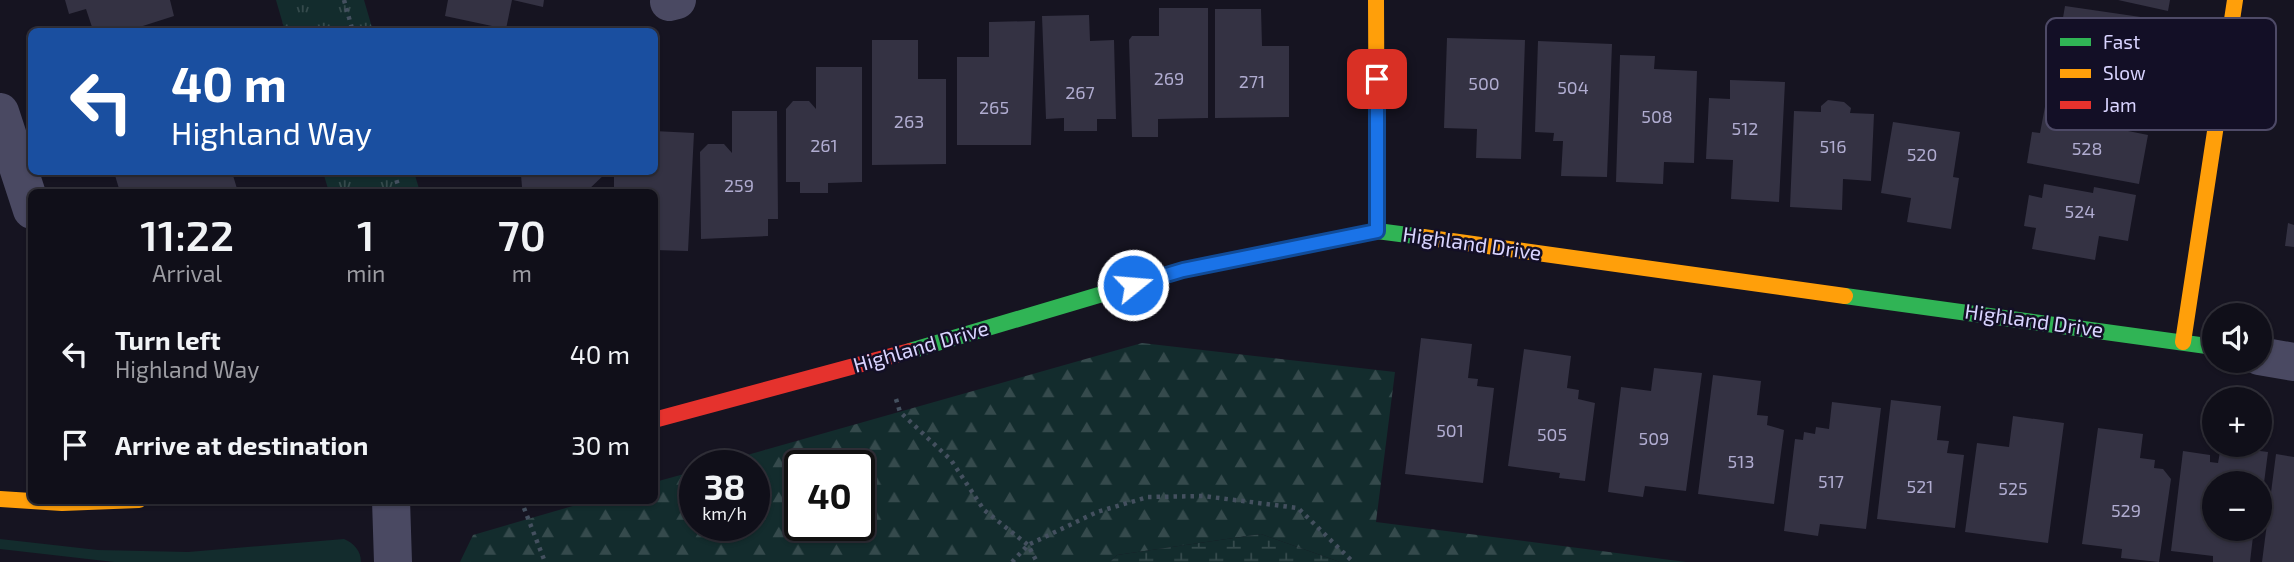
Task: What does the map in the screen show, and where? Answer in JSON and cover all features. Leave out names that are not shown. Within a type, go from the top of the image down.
[{"type":"street","points":[[1376,0],[1377,231]]},
{"type":"street","points":[[2232,18],[2235,0]]},
{"type":"street","points":[[0,112],[28,198]]},
{"type":"street","points":[[2183,342],[2215,130]]},
{"type":"street","name":"Highland Drive","points":[[658,419],[883,359],[1183,270],[1377,231],[2202,345]]},
{"type":"street","points":[[2272,358],[2294,362]]},
{"type":"street","points":[[0,499],[28,500]]},
{"type":"street","points":[[391,504],[393,562]]},
{"type":"path","points":[[344,0],[352,28]]},
{"type":"path","points":[[896,399],[900,412],[951,460],[984,510],[1028,545],[1037,562]]},
{"type":"path","points":[[1012,562],[1028,545],[1097,512],[1148,497],[1215,497],[1298,508],[1353,562]]},
{"type":"path","points":[[524,508],[545,562]]},
{"type":"green space","points":[[276,0],[364,0],[372,28],[284,28]]},
{"type":"green space","points":[[324,175],[415,175],[419,189],[328,189]]},
{"type":"green space","points":[[1142,343],[1395,372],[1376,522],[1686,562],[1340,562],[1261,534],[1117,555],[1110,562],[460,562],[473,535],[580,504],[658,504],[658,481],[679,475],[679,541],[770,541],[770,450],[765,450]]},
{"type":"green space","points":[[1261,534],[1340,562],[1110,562],[1117,555]]},
{"type":"green space","points":[[0,539],[98,550],[188,552],[344,539],[356,548],[361,562],[114,562],[0,549]]},
{"type":"building","points":[[65,0],[170,0],[174,16],[136,28],[94,28],[86,9],[69,14]]},
{"type":"building","points":[[448,0],[512,0],[506,28],[445,16]]},
{"type":"building","points":[[513,0],[544,0],[543,7]]},
{"type":"building","points":[[2118,0],[2170,0],[2168,11]]},
{"type":"building","points":[[2065,6],[2147,18],[2063,18]]},
{"type":"building","points":[[1159,8],[1208,8],[1208,118],[1158,119],[1158,137],[1132,137],[1129,40],[1132,36],[1159,36]]},
{"type":"building","points":[[1215,9],[1261,9],[1262,46],[1289,46],[1289,117],[1215,118]]},
{"type":"building","points":[[1089,15],[1090,41],[1114,40],[1116,119],[1097,119],[1097,131],[1064,131],[1064,118],[1046,119],[1042,16]]},
{"type":"building","points":[[1035,21],[1031,145],[957,145],[957,57],[989,57],[989,22]]},
{"type":"building","points":[[1447,38],[1525,40],[1521,159],[1476,158],[1477,129],[1444,128]]},
{"type":"building","points":[[872,40],[918,40],[918,79],[946,79],[946,164],[872,165]]},
{"type":"building","points":[[1538,41],[1612,44],[1607,177],[1561,176],[1563,141],[1553,141],[1554,133],[1535,132]]},
{"type":"building","points":[[1620,55],[1655,56],[1654,69],[1697,71],[1694,163],[1664,162],[1663,184],[1616,182]]},
{"type":"building","points":[[816,67],[862,67],[862,182],[828,183],[828,193],[800,193],[800,182],[786,182],[786,109],[793,101],[809,101],[816,109]]},
{"type":"building","points":[[1730,80],[1785,82],[1779,202],[1731,199],[1733,160],[1706,159],[1709,98],[1730,99]]},
{"type":"building","points":[[1828,100],[1844,102],[1851,108],[1850,113],[1874,114],[1871,181],[1843,179],[1842,210],[1790,207],[1794,111],[1821,112],[1821,106]]},
{"type":"building","points":[[2046,102],[2046,130],[2128,130],[2148,135],[2139,184],[2027,163],[2032,132],[2040,133]]},
{"type":"building","points":[[732,111],[777,111],[778,219],[768,219],[768,236],[701,239],[700,152],[708,144],[724,144],[732,153]]},
{"type":"building","points":[[1893,122],[1960,132],[1953,177],[1959,178],[1951,229],[1907,222],[1911,198],[1881,193]]},
{"type":"building","points":[[658,131],[694,133],[688,251],[658,250],[658,189],[614,189],[614,175],[658,175]]},
{"type":"building","points":[[115,175],[233,175],[237,189],[119,189]]},
{"type":"building","points":[[521,175],[604,175],[589,189],[522,187]]},
{"type":"building","points":[[2044,184],[2093,193],[2094,187],[2136,195],[2128,241],[2099,236],[2095,260],[2032,249],[2036,228],[2024,226],[2029,195],[2042,198]]},
{"type":"building","points":[[2288,223],[2294,225],[2294,247],[2285,246]]},
{"type":"building","points":[[1421,338],[1472,344],[1468,378],[1478,379],[1477,386],[1494,388],[1483,483],[1405,474]]},
{"type":"building","points":[[1524,349],[1571,356],[1567,388],[1579,390],[1578,399],[1595,403],[1585,481],[1559,478],[1560,473],[1508,466]]},
{"type":"building","points":[[1654,368],[1702,373],[1686,491],[1645,486],[1643,497],[1608,492],[1621,387],[1651,391]]},
{"type":"building","points":[[1713,375],[1761,381],[1757,415],[1768,416],[1767,425],[1784,430],[1774,504],[1698,494]]},
{"type":"building","points":[[1891,400],[1941,406],[1937,440],[1949,441],[1947,453],[1964,455],[1955,528],[1877,519]]},
{"type":"building","points":[[1832,402],[1881,408],[1866,529],[1820,524],[1818,536],[1784,531],[1795,439],[1803,440],[1804,432],[1815,434],[1816,427],[1829,429]]},
{"type":"building","points":[[2013,416],[2064,423],[2048,543],[1965,532],[1977,443],[2009,447]]},
{"type":"building","points":[[2098,428],[2143,434],[2140,458],[2155,460],[2154,468],[2163,469],[2171,479],[2159,562],[2121,558],[2122,549],[2082,544]]},
{"type":"building","points":[[2183,451],[2202,454],[2202,457],[2210,457],[2210,462],[2218,463],[2219,457],[2267,457],[2266,471],[2202,471],[2202,541],[2252,541],[2250,562],[2213,562],[2213,556],[2171,551]]},
{"type":"building","points":[[2276,454],[2294,457],[2294,562],[2262,562],[2265,541],[2272,541],[2272,485]]},
{"type":"traffic: fast","points":[[910,351],[1183,270],[1377,231],[1423,237]]},
{"type":"traffic: fast","points":[[1845,296],[2202,345]]},
{"type":"traffic: slow","points":[[1376,0],[1377,231]]},
{"type":"traffic: slow","points":[[2232,18],[2235,0]]},
{"type":"traffic: slow","points":[[2183,342],[2215,130]]},
{"type":"traffic: slow","points":[[1423,237],[1845,296]]},
{"type":"traffic: slow","points":[[0,499],[28,501]]},
{"type":"traffic: jam","points":[[658,419],[910,351]]},
{"type":"route","points":[[1133,285],[1183,270],[1377,231],[1377,79]]}]
